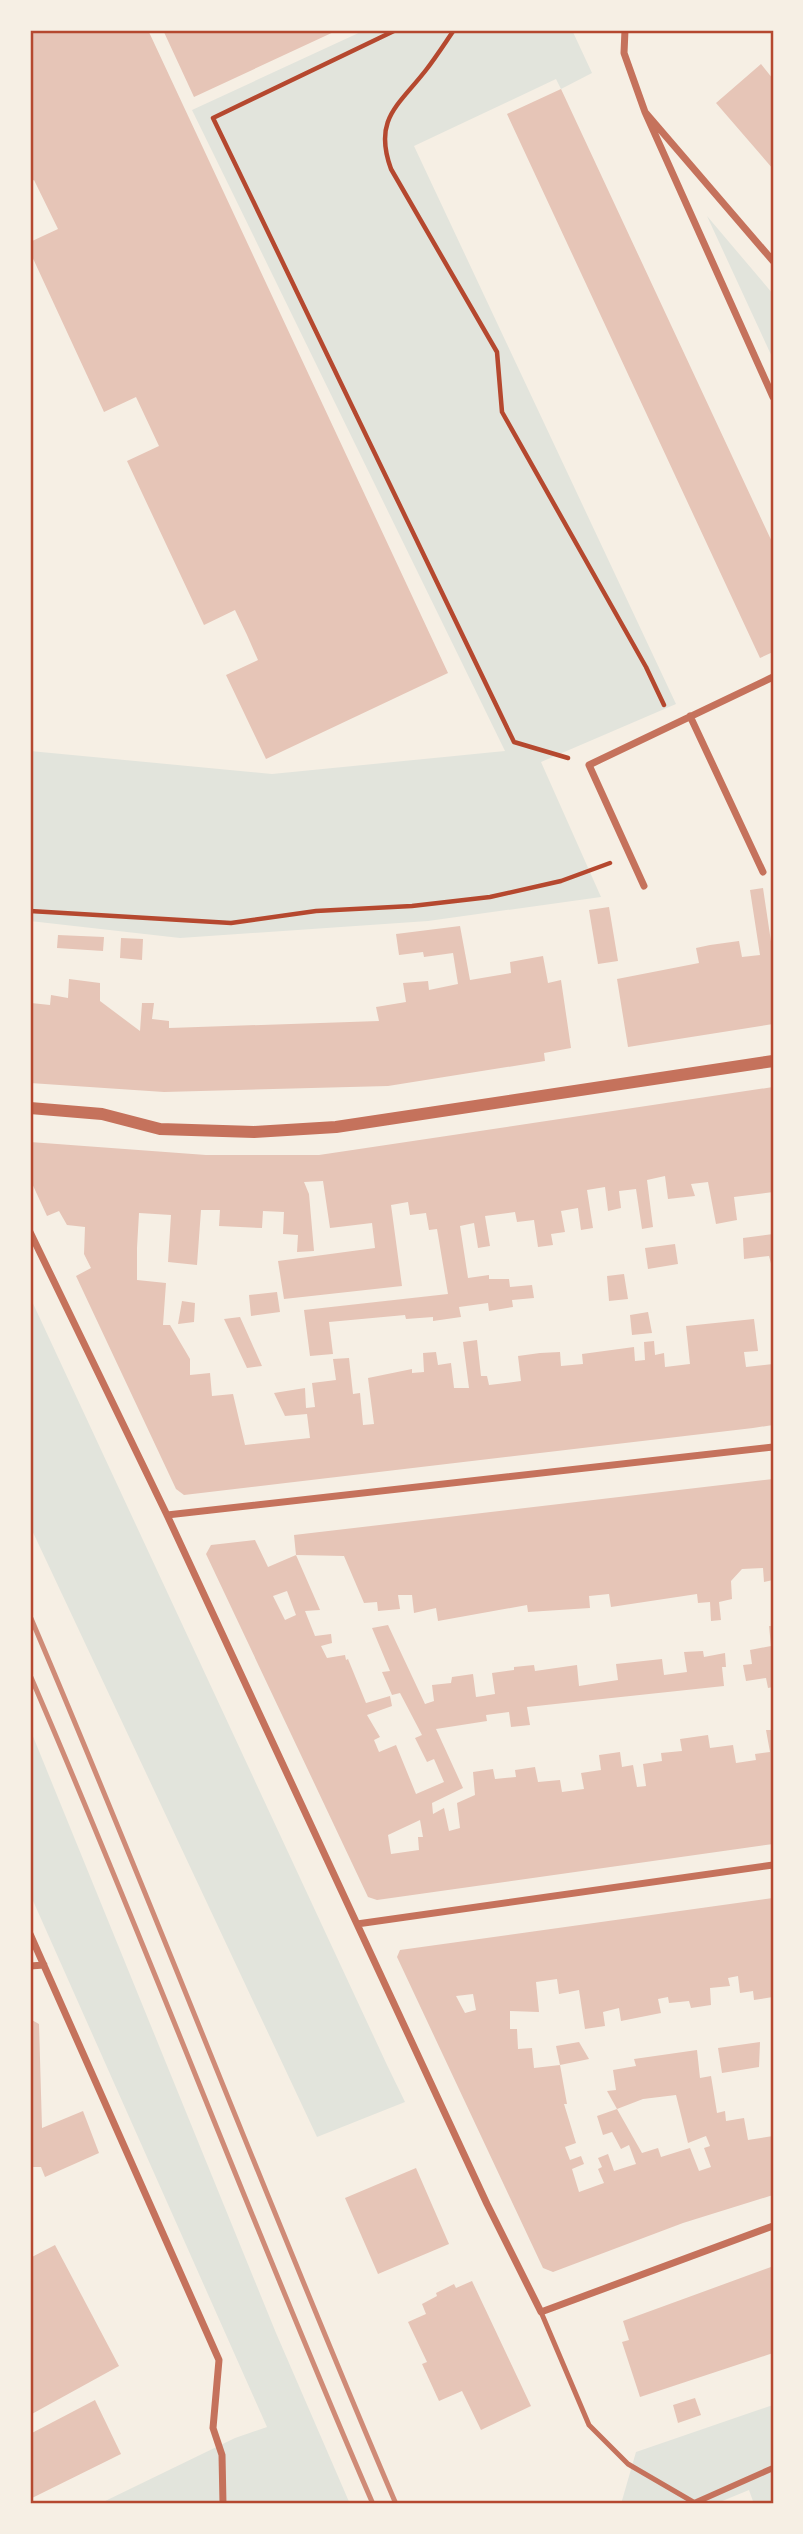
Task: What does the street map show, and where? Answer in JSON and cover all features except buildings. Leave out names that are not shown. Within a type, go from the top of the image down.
[{"type":"street","points":[[625,30],[624,53],[645,112],[773,397]]},
{"type":"street","points":[[645,112],[773,261]]},
{"type":"street","points":[[644,886],[589,765],[773,677]]},
{"type":"street","points":[[690,716],[763,872]]},
{"type":"street","points":[[30,1108],[102,1114],[160,1129],[254,1132],[336,1127],[773,1061]]},
{"type":"street","points":[[30,1232],[167,1514],[541,2312],[773,2226]]},
{"type":"street","points":[[167,1514],[773,1447]]},
{"type":"street","points":[[357,1924],[773,1865]]},
{"type":"street","points":[[30,1934],[219,2360],[213,2428],[222,2455],[223,2504]]},
{"type":"street","points":[[30,1966],[44,1965]]},
{"type":"street","points":[[694,2504],[773,2468]]},
{"type":"lane","points":[[541,2312],[589,2425],[628,2464],[694,2504]]},
{"type":"path","points":[[396,30],[213,118],[514,742],[589,765]]},
{"type":"path","points":[[454,30],[427,69],[389,114],[384,132],[384,150],[391,169],[497,352],[502,412],[646,667],[673,724]]},
{"type":"path","points":[[30,911],[231,923],[316,911],[412,906],[490,897],[561,881],[630,855]]},
{"type":"shaded area","points":[[365,30],[572,30],[592,73],[561,89],[556,79],[414,146],[676,704],[541,762],[601,897],[428,921],[180,938],[30,921],[30,751],[272,774],[505,751],[192,110]]},
{"type":"shaded area","points":[[707,216],[773,294],[773,359]]},
{"type":"shaded area","points":[[30,1297],[405,2102],[317,2137],[30,1526]]},
{"type":"shaded area","points":[[30,1729],[276,2333],[350,2504],[99,2504],[235,2438],[267,2427],[30,1894]]},
{"type":"shaded area","points":[[773,2405],[773,2504],[754,2504],[749,2490],[715,2504],[621,2504],[636,2452]]},
{"type":"railway","points":[[30,1616],[396,2504]]},
{"type":"railway","points":[[30,1675],[373,2504]]}]
